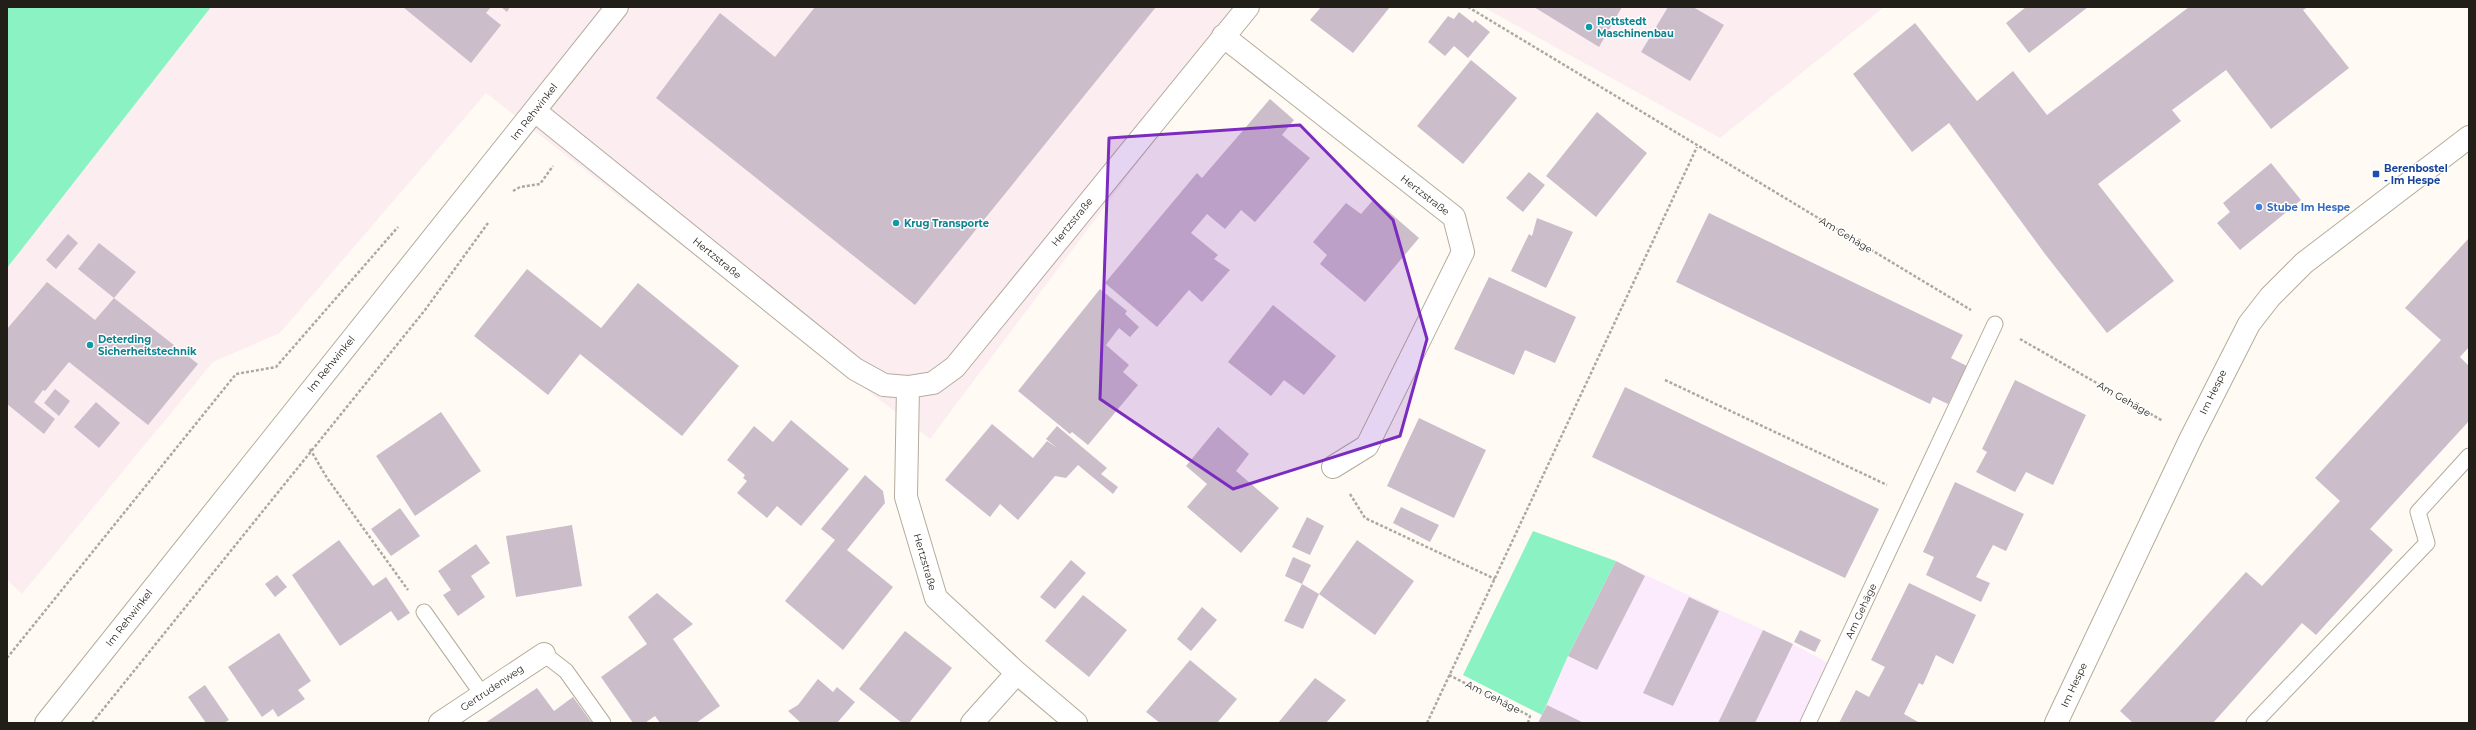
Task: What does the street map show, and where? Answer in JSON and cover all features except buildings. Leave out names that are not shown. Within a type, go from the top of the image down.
[{"type":"street","name":"Im Rehwinkel","points":[[46,723],[308,392],[617,7]]},
{"type":"street","name":"Hertzstraße","points":[[535,111],[855,369],[884,385],[908,387],[933,383],[955,367],[1248,7]]},
{"type":"street","name":"Hertzstraße","points":[[1223,36],[1454,217],[1464,252],[1367,446],[1333,467]]},
{"type":"street","name":"Im Hespe","points":[[2056,723],[2191,438],[2249,324],[2270,297],[2304,263],[2469,137]]},
{"type":"street","name":"Hertzstraße","points":[[908,387],[906,497],[936,598],[1017,673],[1076,723]]},
{"type":"street","name":"Gertrudenweg","points":[[440,723],[544,654]]},
{"type":"street","points":[[972,723],[1017,673]]},
{"type":"lane","name":"Am Gehäge","points":[[1808,723],[1915,498],[1995,324]]},
{"type":"lane","points":[[2254,723],[2427,543],[2418,512],[2469,456]]},
{"type":"lane","points":[[424,612],[482,694]]},
{"type":"lane","points":[[544,654],[566,671],[603,723]]},
{"type":"path","name":"Am Gehäge","points":[[1468,7],[1697,147],[1995,324],[2191,438]]},
{"type":"path","points":[[511,193],[520,187],[540,184],[572,141]]},
{"type":"path","points":[[1427,723],[1697,147]]},
{"type":"path","points":[[92,723],[310,450],[425,310],[466,256],[490,220]]},
{"type":"path","points":[[7,658],[236,374],[276,366],[399,226]]},
{"type":"path","points":[[1665,380],[1915,498]]},
{"type":"path","points":[[310,450],[327,478],[424,612]]},
{"type":"path","points":[[1333,467],[1365,518],[1495,579]]},
{"type":"path","name":"Am Gehäge","points":[[1449,675],[1530,716],[1528,723]]},
{"type":"highlighted area","points":[[1300,125],[1393,220],[1427,339],[1400,436],[1233,489],[1100,399],[1104,240],[1109,138]]},
{"type":"shaded area","points":[[211,7],[1255,7],[930,439],[486,93],[280,333],[213,362],[22,594],[7,580],[7,268]]},
{"type":"shaded area","points":[[1483,7],[1884,7],[1720,138]]},
{"type":"shaded area","points":[[1616,561],[1793,644],[1834,666],[1806,723],[1538,723],[1568,656]]},
{"type":"green space","points":[[7,7],[211,7],[7,268]]},
{"type":"green space","points":[[1533,531],[1616,561],[1568,656],[1542,715],[1463,675]]},
{"type":"place","name":"Rottstedt Maschinenbau","points":[[1589,27]]},
{"type":"place","name":"Berenbostel - Im Hespe","points":[[2376,174]]},
{"type":"place","name":"Stube Im Hespe","points":[[2259,207]]},
{"type":"place","name":"Krug Transporte","points":[[896,223]]},
{"type":"place","name":"Deterding Sicherheitstechnik","points":[[90,345]]}]
